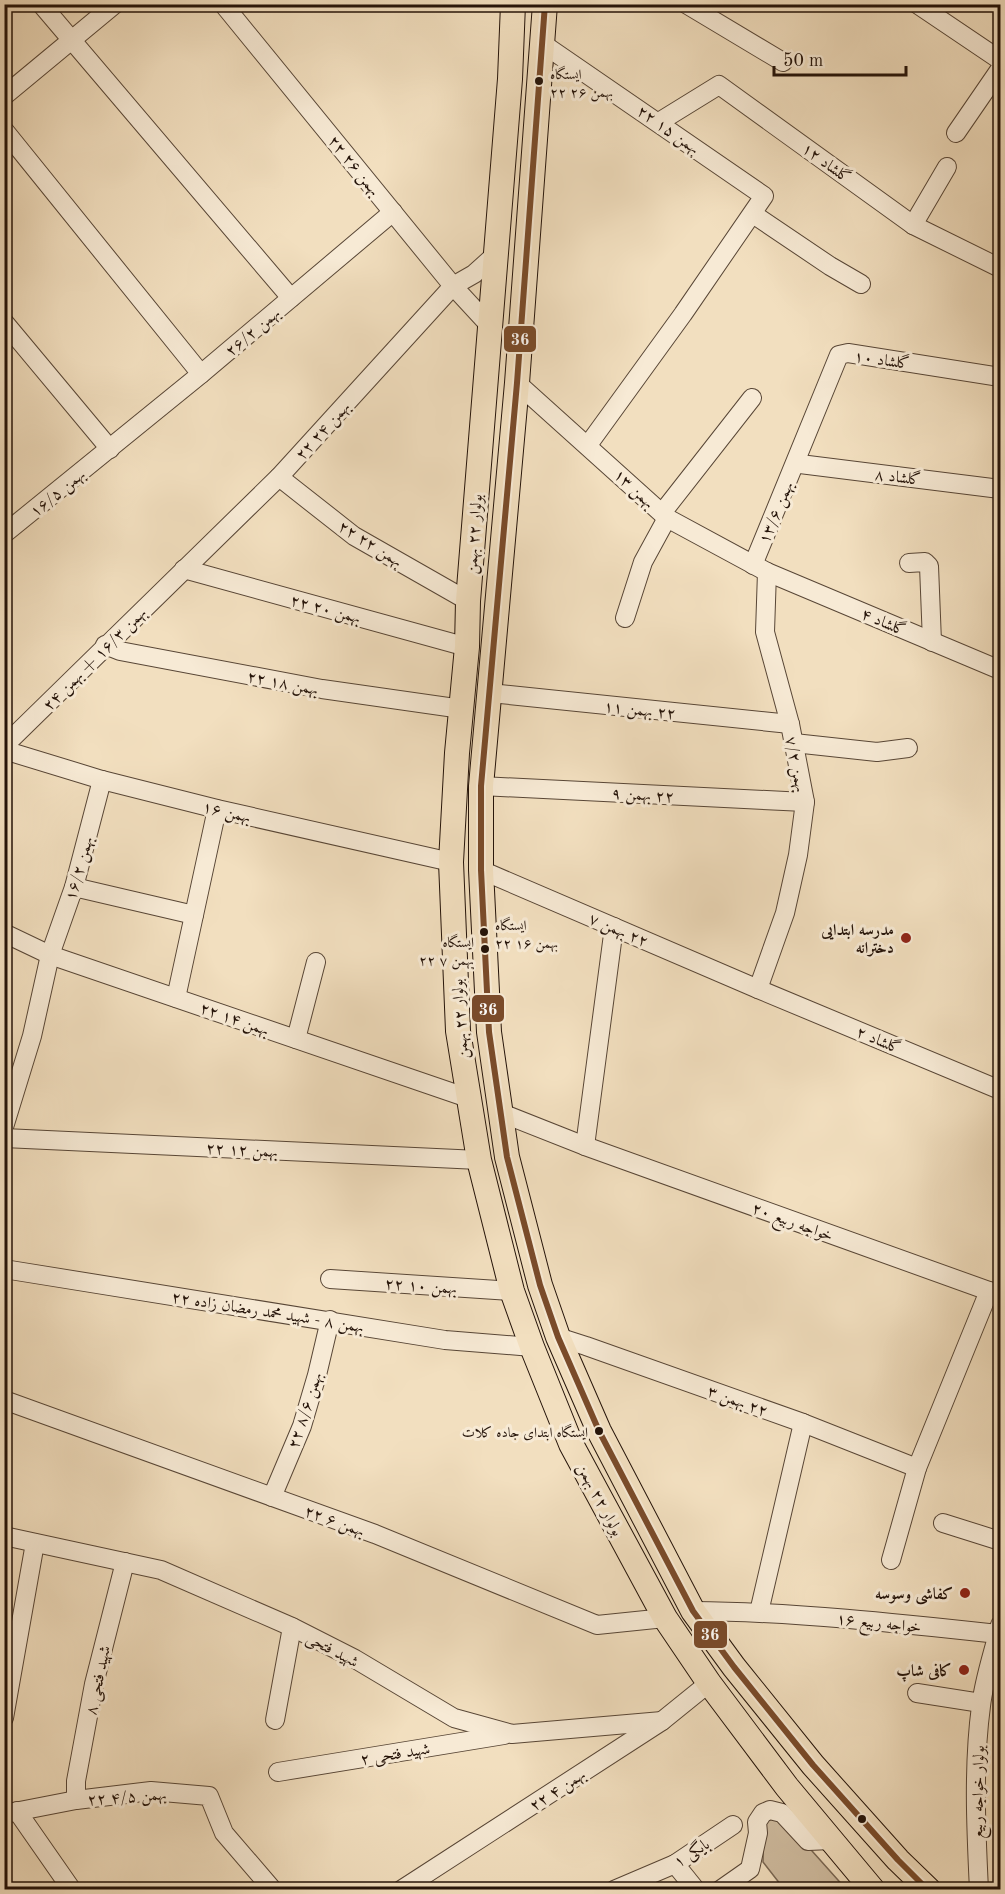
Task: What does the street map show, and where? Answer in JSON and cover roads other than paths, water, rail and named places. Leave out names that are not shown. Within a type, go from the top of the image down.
[{"type":"main road","name":"بولوار ۲۲ بهمن","points":[[513,4],[510,79],[457,753],[452,862],[458,1031],[479,1160],[512,1291],[571,1444],[665,1618],[709,1683],[787,1787],[873,1890]]},
{"type":"main road","name":"بولوار ۲۲ بهمن","points":[[545,4],[518,383],[481,786],[481,870],[489,1032],[507,1157],[531,1250],[558,1337],[599,1431],[693,1611],[734,1668],[813,1764],[898,1860],[929,1890]]},
{"type":"street","points":[[41,4],[291,298]]},
{"type":"street","points":[[4,96],[115,4]]},
{"type":"street","name":"۲۲ بهمن ۲۶","points":[[223,4],[453,286],[489,325]]},
{"type":"street","points":[[686,4],[783,62]]},
{"type":"street","points":[[917,4],[1000,60]]},
{"type":"street","name":"۲۲ بهمن ۱۵","points":[[543,44],[764,196],[753,214]]},
{"type":"street","points":[[956,133],[1000,69]]},
{"type":"street","name":"گلشاد ۱۲","points":[[659,122],[719,85],[913,225],[1000,268]]},
{"type":"street","points":[[4,130],[201,374]]},
{"type":"street","points":[[913,225],[947,167]]},
{"type":"street","name":"بهمن ۲۶/۲","points":[[110,449],[393,212]]},
{"type":"street","points":[[588,445],[753,214],[861,284]]},
{"type":"street","points":[[453,286],[474,274],[495,255]]},
{"type":"street","name":"۲۲ بهمن ۲۴","points":[[184,569],[279,477],[453,286]]},
{"type":"street","points":[[4,322],[110,449]]},
{"type":"street","name":"گلشاد ۱۰","points":[[797,460],[839,356],[848,353],[1000,376]]},
{"type":"street","name":"بهمن ۱۳","points":[[518,383],[664,516],[760,568]]},
{"type":"street","points":[[625,618],[643,562],[664,516],[752,398]]},
{"type":"street","name":"بهمن ۱۶/۵","points":[[4,534],[110,449]]},
{"type":"street","name":"گلشاد ۸","points":[[797,460],[800,464],[1000,489]]},
{"type":"street","name":"بهمن ۱۳/۶","points":[[760,568],[797,460]]},
{"type":"street","name":"۲۲ بهمن ۲۲","points":[[279,477],[354,536],[468,601]]},
{"type":"street","points":[[909,563],[926,562],[929,566],[932,642]]},
{"type":"street","name":"گلشاد ۴","points":[[760,568],[1000,670]]},
{"type":"street","name":"بهمن ۷/۲","points":[[758,989],[785,913],[798,855],[805,802],[790,724],[765,632],[760,568]]},
{"type":"street","name":"بهمن ۱۶/۳ + بهمن ۲۴","points":[[4,746],[184,569]]},
{"type":"street","name":"۲۲ بهمن ۲۰","points":[[184,569],[467,647]]},
{"type":"street","name":"۲۲ بهمن ۱۸","points":[[105,645],[120,651],[322,689],[462,709]]},
{"type":"street","name":"٢٢ بهمن ١١","points":[[490,693],[790,724]]},
{"type":"street","points":[[794,743],[877,752],[908,748]]},
{"type":"street","name":"بهمن ۱۶","points":[[4,750],[102,780],[217,809],[452,862]]},
{"type":"street","name":"بهمن ۱۶/۲","points":[[4,1127],[32,1036],[50,955],[74,887],[102,780]]},
{"type":"street","name":"٢٢ بهمن ۹","points":[[481,786],[805,802]]},
{"type":"street","points":[[176,998],[217,809]]},
{"type":"street","name":"٢٢ بهمن ٧","points":[[481,870],[758,989]]},
{"type":"street","points":[[74,887],[194,915]]},
{"type":"street","points":[[585,1146],[614,927]]},
{"type":"street","name":"۲۲ بهمن ۱۴","points":[[4,933],[50,955],[468,1098]]},
{"type":"street","points":[[296,1039],[316,962]]},
{"type":"street","name":"گلشاد ۲","points":[[758,989],[1000,1090]]},
{"type":"street","name":"خواجه ربیع ۲۰","points":[[499,1112],[585,1146],[995,1293]]},
{"type":"street","name":"۲۲ بهمن ۱۲","points":[[4,1138],[479,1160]]},
{"type":"street","name":"۲۲ بهمن ۸ - شهید محمد رمضان زاده","points":[[4,1269],[445,1340],[532,1347]]},
{"type":"street","name":"۲۲ بهمن ۱۰","points":[[330,1278],[512,1291]]},
{"type":"street","points":[[891,1560],[917,1468],[995,1293]]},
{"type":"street","name":"۲۲ بهمن ۸/۶","points":[[272,1497],[302,1426],[330,1320]]},
{"type":"street","name":"٢٢ بهمن ۳","points":[[558,1337],[803,1423],[917,1468]]},
{"type":"street","name":"۲۲ بهمن ۶","points":[[4,1400],[375,1534],[597,1625],[665,1618]]},
{"type":"street","points":[[759,1612],[803,1423]]},
{"type":"street","points":[[943,1523],[1000,1541]]},
{"type":"street","name":"شهید فتحی","points":[[4,1536],[161,1570],[292,1627],[355,1659],[454,1718],[512,1734],[662,1720]]},
{"type":"street","points":[[4,1718],[35,1544]]},
{"type":"street","name":"شهید فتحی ۸","points":[[76,1800],[76,1781],[94,1684],[125,1562]]},
{"type":"street","name":"خواجه ربیع ۱۶","points":[[693,1611],[759,1612],[999,1630]]},
{"type":"street","points":[[275,1720],[292,1627]]},
{"type":"street","name":"بولوار خواجه ربیع","points":[[979,1890],[976,1840],[976,1754],[981,1703],[999,1630]]},
{"type":"street","name":"۲۲ بهمن ۴","points":[[401,1890],[662,1720],[709,1683]]},
{"type":"street","points":[[917,1694],[981,1703]]},
{"type":"street","name":"شهید فتحی ۲","points":[[278,1772],[512,1734]]},
{"type":"street","name":"۲۲ بهمن ۴/۵","points":[[11,1813],[76,1800],[152,1791],[209,1796],[224,1833],[273,1890]]},
{"type":"street","points":[[720,1890],[750,1869],[758,1833],[757,1822],[763,1813],[770,1810],[782,1813],[808,1842],[831,1840]]},
{"type":"street","points":[[11,1813],[72,1890]]},
{"type":"street","name":"بایگی ۱","points":[[614,1890],[675,1864],[733,1825]]},
{"type":"street","points":[[675,1864],[696,1890]]},
{"type":"place","name":"ایستگاه ۲۲ بهمن ۲۶","points":[[539,81]]},
{"type":"place","name":"ایستگاه ۲۲ بهمن ۱۶","points":[[484,932]]},
{"type":"place","name":"مدرسه ابتدایی دخترانه","points":[[906,938]]},
{"type":"place","name":"ایستگاه ۲۲ بهمن ۷","points":[[485,949]]},
{"type":"place","name":"ایستگاه ابتدای جاده کلات","points":[[599,1431]]},
{"type":"place","name":"کفاشی وسوسه","points":[[965,1593]]},
{"type":"place","name":"کافی شاپ","points":[[964,1670]]}]
